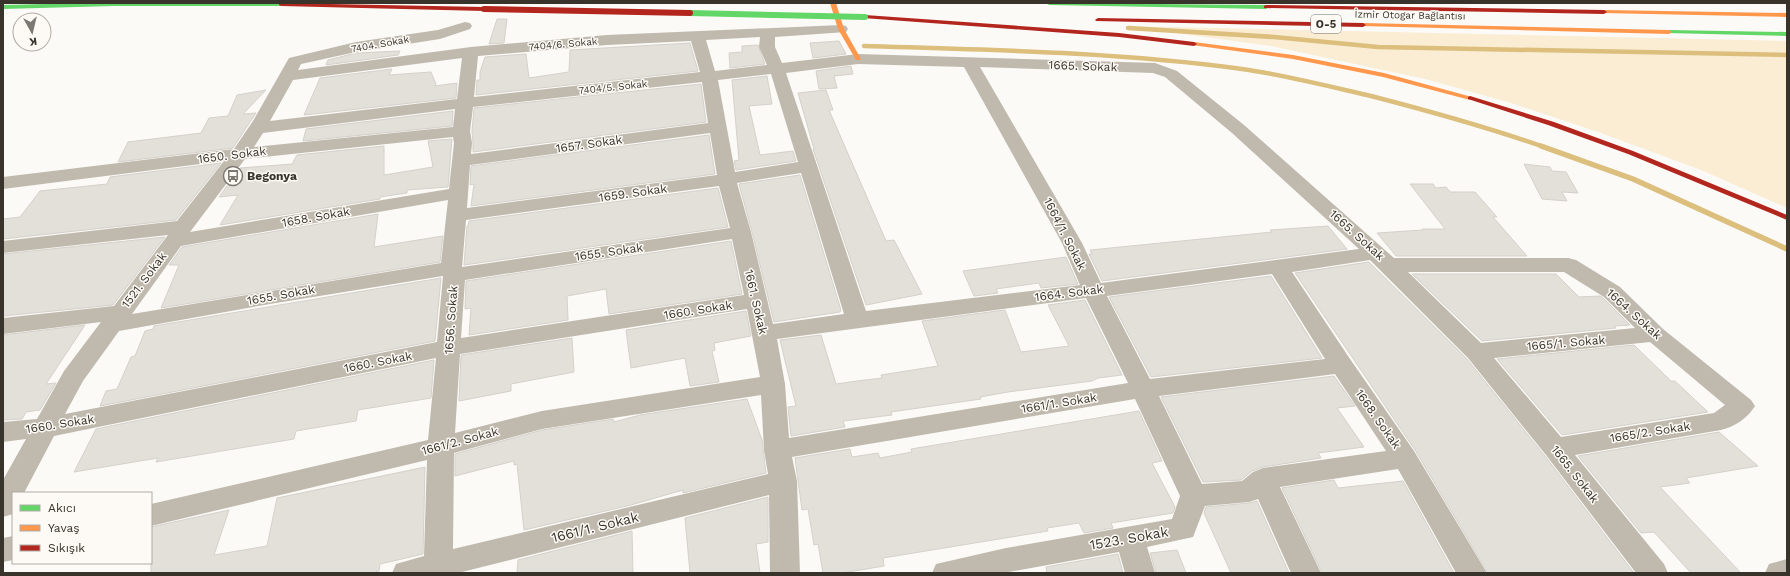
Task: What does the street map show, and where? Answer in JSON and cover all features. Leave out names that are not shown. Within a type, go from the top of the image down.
[{"type":"main road","points":[[833,3],[841,29],[858,59]]},
{"type":"main road","name":"İzmir Otogar Bağlantısı","points":[[1049,3],[1787,15]]},
{"type":"main road","points":[[3,7],[114,4],[280,4],[864,17],[1005,18]]},
{"type":"main road","points":[[864,17],[1119,35],[1293,57],[1384,75],[1472,99],[1599,141],[1703,181],[1787,218]]},
{"type":"main road","name":"İzmir Otogar Bağlantısı","points":[[1085,19],[1787,34]]},
{"type":"street","name":"7404. Sokak","points":[[295,60],[356,47],[440,34],[465,26]]},
{"type":"street","name":"7404/6. Sokak","points":[[287,76],[471,52],[622,38],[841,29]]},
{"type":"street","points":[[768,32],[767,47],[809,166],[857,319]]},
{"type":"street","name":"1661. Sokak","points":[[697,35],[709,76],[727,180],[741,232],[755,301],[764,333],[773,384],[777,450],[783,481],[785,573]]},
{"type":"street","name":"1656. Sokak","points":[[438,565],[441,446],[452,271],[463,143],[461,130],[471,52]]},
{"type":"street","name":"7404/5. Sokak","points":[[258,128],[858,59],[969,62]]},
{"type":"street","name":"1521. Sokak","points":[[6,496],[73,377],[178,234],[240,154],[258,128],[295,60]]},
{"type":"street","name":"1665. Sokak","points":[[969,62],[1155,68],[1171,74],[1250,139],[1347,226],[1476,352],[1555,448],[1653,573]]},
{"type":"street","name":"1664/1. Sokak","points":[[969,62],[1072,243],[1093,290],[1143,389],[1194,496]]},
{"type":"street","name":"1657. Sokak","points":[[461,161],[717,127]]},
{"type":"street","name":"1650. Sokak","points":[[3,183],[240,154],[461,130]]},
{"type":"street","name":"1659. Sokak","points":[[457,204],[560,203],[727,180],[809,166]]},
{"type":"street","name":"1658. Sokak","points":[[3,247],[178,234],[457,204]]},
{"type":"street","name":"1655. Sokak","points":[[3,326],[116,319],[452,271],[741,232]]},
{"type":"street","name":"1664. Sokak","points":[[764,333],[857,319],[1093,290],[1279,268],[1382,259],[1568,264],[1612,292],[1656,334],[1742,406]]},
{"type":"street","name":"1668. Sokak","points":[[1279,268],[1341,365],[1405,458],[1472,573]]},
{"type":"street","name":"1660. Sokak","points":[[3,432],[45,428],[448,348],[755,301]]},
{"type":"street","name":"1665/1. Sokak","points":[[1476,352],[1656,334]]},
{"type":"street","name":"1661/1. Sokak","points":[[777,450],[1143,389],[1341,365]]},
{"type":"street","name":"1661/2. Sokak","points":[[152,515],[441,446],[542,420],[773,384]]},
{"type":"street","name":"1665/2. Sokak","points":[[1555,448],[1721,421],[1742,406]]},
{"type":"street","points":[[1194,496],[1249,491],[1264,479],[1405,458]]},
{"type":"street","points":[[1264,479],[1306,573]]},
{"type":"street","name":"1661/1. Sokak","points":[[407,573],[783,481]]},
{"type":"street","name":"1523. Sokak","points":[[946,573],[1008,566],[1130,538],[1183,529],[1194,496]]},
{"type":"street","points":[[1130,538],[1140,573]]},
{"type":"street","points":[[1780,573],[1787,572]]},
{"type":"shaded area","points":[[1124,26],[1787,41],[1787,208],[1701,170],[1598,132],[1511,103],[1425,79],[1271,46]]},
{"type":"building","points":[[497,19],[507,19],[504,43],[489,44]]},
{"type":"building","points":[[839,41],[846,54],[813,58],[810,43]]},
{"type":"building","points":[[690,43],[698,71],[476,95],[477,80],[480,80],[480,72],[485,57],[526,54],[529,78],[569,72],[570,50]]},
{"type":"building","points":[[758,45],[765,64],[730,68],[729,53],[742,52],[742,46]]},
{"type":"building","points":[[400,51],[398,55],[326,65],[328,60],[356,53]]},
{"type":"building","points":[[851,66],[853,74],[834,76],[837,88],[819,89],[816,71]]},
{"type":"building","points":[[392,69],[389,75],[431,72],[436,84],[435,86],[457,83],[456,98],[304,115],[320,78]]},
{"type":"building","points":[[767,76],[772,104],[749,106],[760,155],[793,151],[796,161],[736,170],[734,161],[739,160],[732,80]]},
{"type":"building","points":[[701,84],[706,122],[473,152],[472,131],[474,108]]},
{"type":"building","points":[[266,90],[243,114],[256,113],[233,148],[118,162],[128,142],[201,133],[209,118],[228,116],[237,95]]},
{"type":"building","points":[[826,90],[833,110],[829,110],[886,241],[894,240],[922,294],[866,305],[813,149],[798,93]]},
{"type":"building","points":[[453,111],[452,126],[303,141],[306,129]]},
{"type":"building","points":[[709,135],[715,174],[471,206],[474,184],[470,185],[471,166]]},
{"type":"building","points":[[452,139],[448,187],[407,190],[407,193],[380,197],[380,199],[220,225],[238,195],[219,197],[240,168],[292,164],[297,155],[384,146],[384,175],[433,167],[428,141]]},
{"type":"building","points":[[221,163],[176,220],[3,239],[3,219],[20,217],[40,191],[107,184],[110,177]]},
{"type":"building","points":[[1524,164],[1550,167],[1552,171],[1566,172],[1578,193],[1562,192],[1567,201],[1542,199]]},
{"type":"building","points":[[800,175],[841,310],[840,312],[774,322],[739,184]]},
{"type":"building","points":[[1410,184],[1433,184],[1436,188],[1446,187],[1450,192],[1475,192],[1497,217],[1493,217],[1527,256],[1396,256],[1377,233],[1423,230],[1422,229],[1445,229]]},
{"type":"building","points":[[718,188],[728,227],[464,265],[467,226],[469,221]]},
{"type":"building","points":[[378,214],[374,247],[443,236],[440,262],[161,308],[179,265],[169,265],[182,247]]},
{"type":"building","points":[[1328,226],[1347,249],[1102,281],[1089,254],[1092,254],[1090,250],[1272,232],[1270,230]]},
{"type":"building","points":[[165,237],[113,305],[3,316],[3,254]]},
{"type":"building","points":[[731,241],[742,294],[609,314],[606,289],[567,296],[568,320],[469,335],[471,308],[465,309],[466,281]]},
{"type":"building","points":[[1066,257],[1078,284],[1041,288],[1039,283],[996,289],[998,293],[974,296],[963,271]]},
{"type":"building","points":[[1369,262],[1467,359],[1545,456],[1634,573],[1488,573],[1415,450],[1295,273]]},
{"type":"building","points":[[1412,274],[1556,274],[1579,297],[1600,296],[1603,298],[1630,325],[1614,326],[1616,328],[1482,341]]},
{"type":"building","points":[[1271,276],[1322,358],[1151,377],[1109,297]]},
{"type":"building","points":[[441,278],[435,341],[100,406],[106,391],[117,389],[131,357],[135,356],[145,331],[153,329],[154,326]]},
{"type":"building","points":[[1085,300],[1122,375],[1098,378],[1092,381],[1008,392],[980,397],[981,399],[891,412],[892,415],[843,421],[845,427],[791,436],[788,407],[796,406],[780,340],[821,335],[836,384],[882,378],[881,375],[938,366],[922,321],[1005,310],[1021,352],[1069,346],[1048,305]]},
{"type":"building","points":[[746,311],[751,336],[714,343],[715,350],[712,351],[719,382],[690,386],[685,358],[631,368],[626,330]]},
{"type":"building","points":[[85,325],[46,384],[56,383],[40,410],[26,412],[22,419],[3,420],[3,335]]},
{"type":"building","points":[[572,338],[574,372],[511,384],[511,391],[459,401],[461,355]]},
{"type":"building","points":[[1634,345],[1671,381],[1675,381],[1708,412],[1562,435],[1497,359]]},
{"type":"building","points":[[434,360],[431,398],[358,410],[356,421],[296,431],[294,439],[156,462],[158,458],[74,472],[96,429]]},
{"type":"building","points":[[1334,376],[1355,406],[1337,408],[1364,447],[1318,453],[1321,458],[1263,467],[1252,471],[1241,480],[1203,482],[1161,397]]},
{"type":"building","points":[[747,399],[762,440],[766,473],[683,493],[683,490],[631,505],[524,530],[517,464],[514,465],[514,461],[455,476],[455,454],[542,430],[613,419],[614,422],[640,415]]},
{"type":"building","points":[[1139,411],[1162,461],[1152,463],[1175,507],[1173,513],[1111,523],[1113,528],[1084,533],[1079,523],[1047,528],[1048,531],[883,558],[884,566],[842,573],[823,573],[818,544],[814,545],[808,509],[802,510],[795,458],[850,449],[852,457],[878,453],[880,458],[912,452],[911,449]]},
{"type":"building","points":[[1719,432],[1758,466],[1686,478],[1690,483],[1660,487],[1741,573],[1691,573],[1654,532],[1641,533],[1578,456]]},
{"type":"building","points":[[425,467],[423,554],[380,564],[379,571],[372,573],[151,573],[152,527],[229,510],[214,555],[267,546],[277,498]]},
{"type":"building","points":[[1334,480],[1338,488],[1403,481],[1454,573],[1322,573],[1282,488]]},
{"type":"building","points":[[768,497],[768,542],[756,544],[760,573],[690,573],[685,518]]},
{"type":"building","points":[[1257,501],[1289,573],[1231,573],[1204,513],[1206,507]]},
{"type":"building","points":[[632,531],[633,573],[517,573],[518,560]]},
{"type":"building","points":[[1177,550],[1186,573],[1156,573],[1150,553]]},
{"type":"building","points":[[1118,554],[1123,573],[1047,573],[1046,567]]},
{"type":"waterway","points":[[1128,28],[1274,37],[1378,47],[1787,55]]},
{"type":"waterway","points":[[864,46],[1101,55],[1195,63],[1258,71],[1414,107],[1542,146]]},
{"type":"waterway","points":[[1542,146],[1633,179],[1787,249]]},
{"type":"traffic: fast","points":[[1049,3],[1266,7]]},
{"type":"traffic: fast","points":[[3,7],[114,4],[281,4]]},
{"type":"traffic: fast","points":[[690,13],[865,17]]},
{"type":"traffic: fast","points":[[1669,32],[1787,34]]},
{"type":"traffic: slow","points":[[833,3],[841,29],[858,59]]},
{"type":"traffic: slow","points":[[1604,12],[1787,15]]},
{"type":"traffic: slow","points":[[1363,25],[1669,32]]},
{"type":"traffic: slow","points":[[1194,44],[1293,57],[1384,75],[1470,98]]},
{"type":"traffic: jam","points":[[281,4],[484,9]]},
{"type":"traffic: jam","points":[[1266,7],[1604,12]]},
{"type":"traffic: jam","points":[[484,9],[690,13]]},
{"type":"traffic: jam","points":[[865,17],[1119,35],[1194,44]]},
{"type":"traffic: jam","points":[[1098,20],[1363,25]]},
{"type":"traffic: jam","points":[[1470,98],[1511,110],[1631,153],[1709,184],[1787,218]]},
{"type":"place","name":"Begonya","points":[[233,176]]}]
